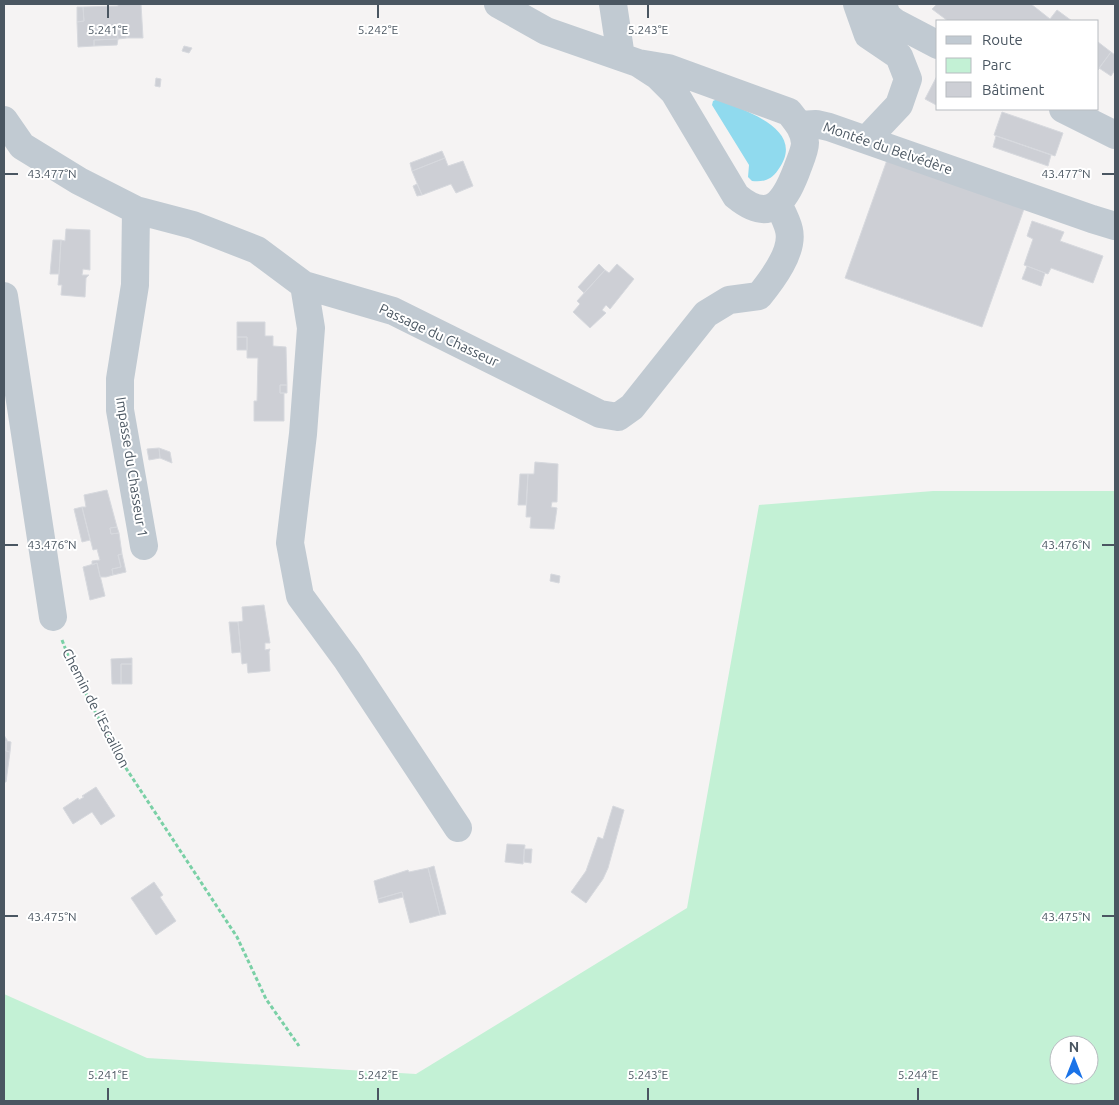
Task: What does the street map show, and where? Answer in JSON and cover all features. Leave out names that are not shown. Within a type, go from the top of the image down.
[{"type":"street","points":[[498,4],[546,31],[629,60],[668,68],[789,112],[799,125],[805,145],[787,196],[778,204],[764,209],[750,208],[736,196],[674,92],[658,76],[629,60],[613,4]]},
{"type":"street","points":[[858,4],[868,35],[899,56],[905,65],[908,79],[899,105],[866,140]]},
{"type":"street","points":[[883,4],[887,16],[896,23],[936,43]]},
{"type":"street","points":[[1065,110],[1115,135]]},
{"type":"street","name":"Passage du Chasseur","points":[[4,120],[22,146],[79,181],[136,210],[193,225],[257,250],[304,285],[393,311],[600,414],[618,418],[632,408],[706,314],[729,300],[759,296],[778,272],[790,231],[778,204]]},
{"type":"street","name":"Montée du Belvédère","points":[[799,125],[816,124],[829,127],[1115,226]]},
{"type":"street","name":"Impasse du Chasseur 1","points":[[136,210],[135,285],[120,379],[120,410],[144,546]]},
{"type":"street","points":[[304,285],[311,328],[303,434],[290,542],[300,596],[348,660],[458,828]]},
{"type":"street","points":[[4,296],[53,618]]},
{"type":"path","name":"Chemin de l'Escaillon","points":[[53,618],[72,666],[116,752],[237,937],[266,999],[299,1046]]},
{"type":"green space","points":[[933,491],[1115,491],[1115,1101],[4,1101],[4,994],[147,1058],[416,1074],[687,908],[759,505]]},
{"type":"water","points":[[717,99],[757,116],[779,133],[785,143],[785,156],[778,170],[770,178],[764,181],[752,181],[748,177],[749,165],[712,105],[713,101]]},
{"type":"building","points":[[118,4],[141,4],[143,38],[127,38],[127,30],[117,30],[118,39],[94,40],[94,46],[78,47],[77,22],[84,21],[83,7],[118,6]]},
{"type":"building","points":[[937,4],[1031,4],[1050,19],[1057,10],[1071,20],[947,20],[932,9]]},
{"type":"building","points":[[77,7],[83,7],[84,21],[77,22]]},
{"type":"building","points":[[117,30],[127,30],[127,38],[118,39]]},
{"type":"building","points":[[118,39],[117,45],[94,46],[94,40]]},
{"type":"building","points":[[1099,43],[1111,52],[1099,69]]},
{"type":"building","points":[[184,46],[192,48],[189,53],[182,51]]},
{"type":"building","points":[[1111,52],[1115,55],[1115,70],[1111,76],[1099,68]]},
{"type":"building","points":[[156,78],[161,79],[160,87],[155,86]]},
{"type":"building","points":[[936,78],[936,105],[925,99]]},
{"type":"building","points":[[1002,112],[1063,133],[1055,156],[994,135]]},
{"type":"building","points":[[996,136],[1051,155],[1048,166],[993,147]]},
{"type":"building","points":[[442,151],[445,158],[412,171],[410,163]]},
{"type":"building","points":[[445,158],[448,166],[463,161],[473,186],[456,193],[451,184],[422,195],[412,171]]},
{"type":"building","points":[[887,160],[1024,209],[982,327],[845,278]]},
{"type":"building","points":[[417,184],[422,195],[417,196],[413,186]]},
{"type":"building","points":[[1032,221],[1064,232],[1060,241],[1103,256],[1093,283],[1051,268],[1048,274],[1024,265],[1033,239],[1027,236]]},
{"type":"building","points":[[66,229],[90,230],[90,270],[83,269],[82,275],[89,275],[86,278],[85,297],[61,295],[62,285],[58,285],[61,240],[65,241]]},
{"type":"building","points":[[53,240],[61,240],[59,274],[50,274]]},
{"type":"building","points":[[599,264],[605,270],[584,293],[578,287]]},
{"type":"building","points":[[617,264],[634,279],[610,309],[606,305],[602,310],[606,313],[590,328],[573,312],[580,304],[577,301],[605,270],[609,273]]},
{"type":"building","points":[[1027,266],[1045,273],[1041,286],[1022,279]]},
{"type":"building","points":[[237,322],[265,322],[265,336],[273,336],[273,346],[286,347],[287,385],[280,385],[280,393],[284,393],[284,421],[254,421],[254,401],[257,401],[258,358],[247,358],[247,337],[237,337]]},
{"type":"building","points":[[237,337],[247,337],[247,350],[237,350]]},
{"type":"building","points":[[280,385],[287,385],[287,393],[280,393]]},
{"type":"building","points":[[159,448],[160,458],[149,460],[147,449]]},
{"type":"building","points":[[159,448],[170,452],[172,463],[160,458]]},
{"type":"building","points":[[535,462],[558,464],[557,502],[552,502],[551,507],[557,508],[554,529],[530,528],[531,517],[526,517],[528,474],[534,474]]},
{"type":"building","points":[[520,474],[528,474],[526,505],[518,505]]},
{"type":"building","points":[[107,490],[117,527],[110,528],[111,534],[119,533],[122,554],[118,555],[121,567],[112,569],[113,575],[100,577],[97,563],[92,565],[92,561],[100,560],[97,549],[93,550],[82,507],[86,507],[84,495]]},
{"type":"building","points":[[82,507],[90,540],[82,542],[74,509]]},
{"type":"building","points":[[117,527],[119,533],[111,534],[110,528]]},
{"type":"building","points":[[122,554],[126,572],[113,575],[112,569],[121,567],[118,555]]},
{"type":"building","points":[[97,563],[105,596],[90,600],[83,567]]},
{"type":"building","points":[[551,574],[560,576],[559,583],[550,581]]},
{"type":"building","points":[[264,605],[270,643],[265,643],[265,650],[270,649],[270,671],[248,673],[247,663],[242,664],[238,622],[243,621],[242,607]]},
{"type":"building","points":[[229,622],[238,622],[241,652],[232,653]]},
{"type":"building","points":[[132,658],[132,664],[121,664],[121,684],[112,684],[111,659]]},
{"type":"building","points":[[121,664],[132,664],[132,684],[121,684]]},
{"type":"building","points":[[4,735],[7,740],[6,751],[10,752],[6,782],[4,782]]},
{"type":"building","points":[[6,741],[11,742],[10,752],[6,751]]},
{"type":"building","points":[[96,787],[115,816],[101,825],[92,812],[73,824],[63,808],[78,798],[79,800],[84,797],[82,796]]},
{"type":"building","points":[[613,806],[624,810],[608,868],[603,879],[586,903],[571,892],[586,871],[598,837],[603,839]]},
{"type":"building","points":[[507,844],[525,845],[523,864],[505,862]]},
{"type":"building","points":[[524,849],[532,849],[531,863],[524,862]]},
{"type":"building","points":[[434,866],[446,914],[440,915],[428,868]]},
{"type":"building","points":[[428,868],[440,915],[410,923],[402,892],[378,899],[374,881],[408,870],[409,872]]},
{"type":"building","points":[[154,882],[163,895],[160,897],[176,921],[156,935],[131,898]]},
{"type":"building","points":[[402,892],[403,897],[379,903],[378,899]]}]
